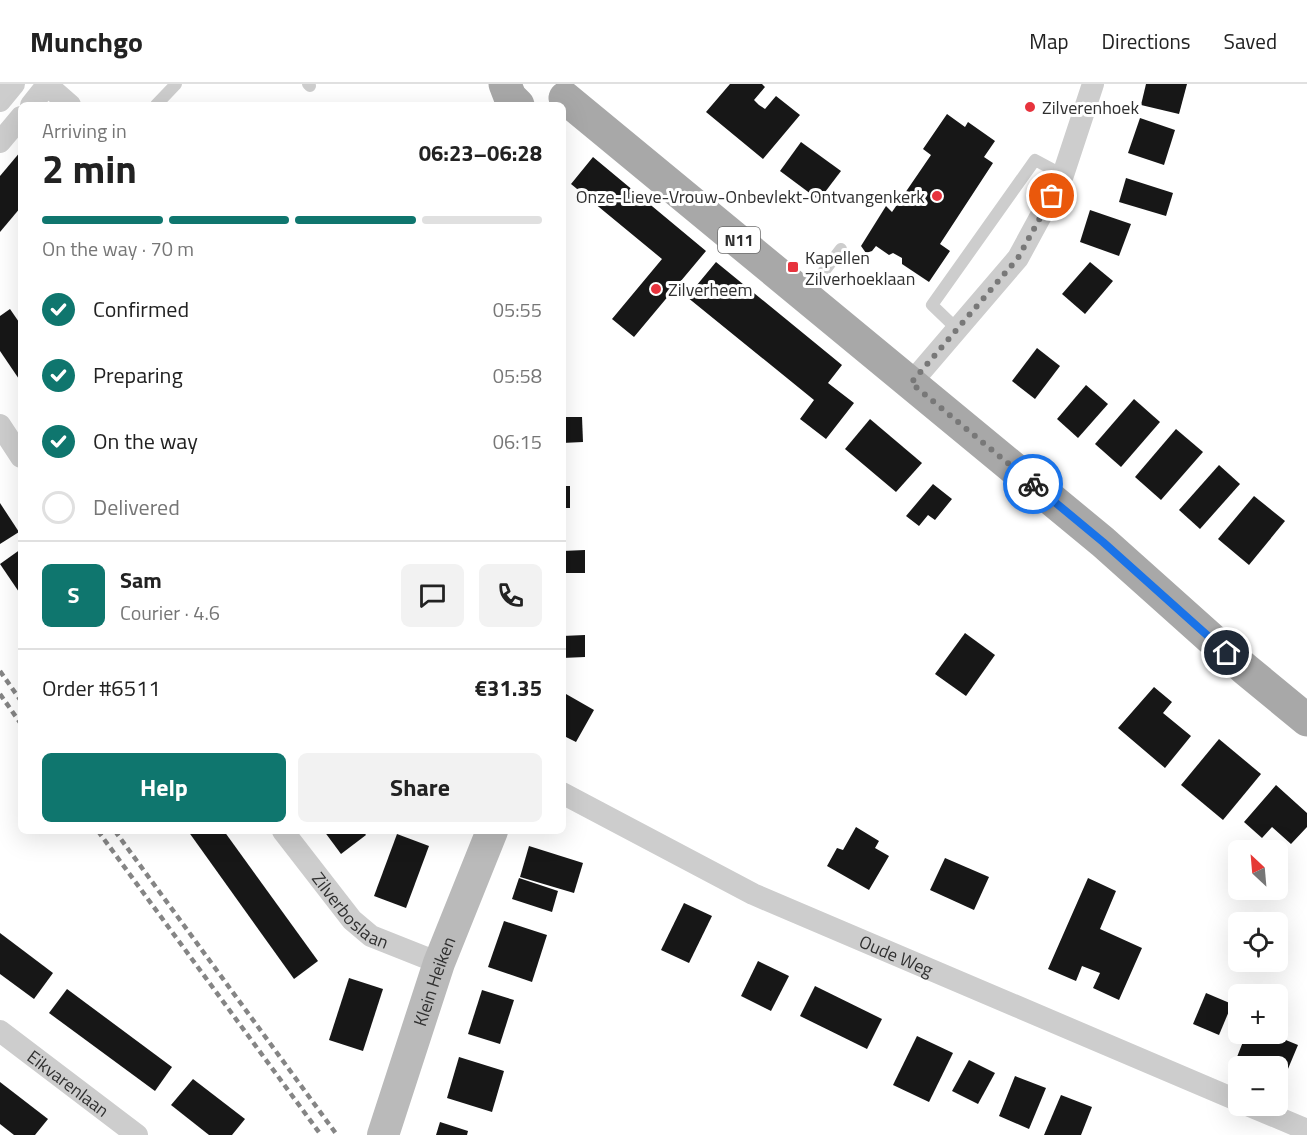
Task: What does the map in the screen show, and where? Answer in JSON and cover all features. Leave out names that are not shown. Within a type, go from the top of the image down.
[{"type":"main road","points":[[505,84],[510,97],[515,102]]},
{"type":"main road","name":"N11","points":[[565,96],[1103,542],[1245,669],[1307,720]]},
{"type":"street","points":[[0,101],[14,84]]},
{"type":"street","points":[[911,383],[1018,258],[1064,175],[1093,84]]},
{"type":"street","points":[[33,102],[46,85],[66,102]]},
{"type":"street","points":[[0,142],[18,121]]},
{"type":"street","points":[[0,425],[18,452]]},
{"type":"street","name":"Oude Weg","points":[[566,796],[753,894],[1228,1096]]},
{"type":"street","name":"Zilverboslaan","points":[[285,834],[352,920],[371,936],[439,963]]},
{"type":"street","name":"Klein Heiken","points":[[383,1135],[439,963],[491,834]]},
{"type":"street","name":"Eikvarenlaan","points":[[0,1031],[137,1135]]},
{"type":"street","points":[[1274,1116],[1307,1130]]},
{"type":"lane","points":[[159,102],[176,84]]},
{"type":"lane","points":[[957,329],[932,305],[1035,160],[1064,175]]},
{"type":"lane","points":[[806,295],[841,249]]},
{"type":"building","points":[[730,84],[762,84],[765,87],[754,100],[759,105],[765,109],[776,96],[800,115],[763,159],[706,112]]},
{"type":"building","points":[[1146,84],[1187,84],[1179,114],[1141,105]]},
{"type":"building","name":"Onze-Lieve-Vrouw-Onbevlekt-Ontvangenkerk","points":[[947,114],[965,127],[968,122],[995,141],[984,157],[993,163],[940,244],[950,251],[929,282],[902,264],[902,258],[893,253],[889,255],[876,246],[872,251],[866,253],[861,246],[886,206],[892,212],[931,155],[923,149]]},
{"type":"building","points":[[1140,118],[1175,130],[1164,165],[1128,153]]},
{"type":"building","points":[[801,142],[841,171],[819,200],[780,171]]},
{"type":"building","points":[[18,155],[18,211],[0,232],[0,176]]},
{"type":"building","points":[[593,157],[706,251],[634,337],[612,319],[662,259],[571,184]]},
{"type":"building","points":[[1126,178],[1173,193],[1166,216],[1119,202]]},
{"type":"building","points":[[1090,210],[1131,224],[1119,256],[1080,242]]},
{"type":"building","points":[[716,262],[842,365],[828,383],[854,403],[826,439],[800,419],[814,400],[687,297]]},
{"type":"building","points":[[1090,262],[1113,281],[1085,314],[1062,294]]},
{"type":"building","points":[[10,309],[18,321],[18,378],[0,351],[0,316]]},
{"type":"building","points":[[1037,348],[1060,366],[1035,399],[1012,381]]},
{"type":"building","points":[[1086,385],[1108,404],[1078,438],[1057,419]]},
{"type":"building","points":[[1134,399],[1160,422],[1121,467],[1095,444]]},
{"type":"building","points":[[566,417],[582,417],[583,442],[566,443]]},
{"type":"building","points":[[870,419],[922,463],[896,492],[845,449]]},
{"type":"building","points":[[1176,429],[1203,452],[1161,500],[1135,477]]},
{"type":"building","points":[[1219,465],[1240,484],[1200,529],[1179,510]]},
{"type":"building","points":[[933,484],[952,499],[935,520],[928,515],[919,526],[906,516]]},
{"type":"building","points":[[566,486],[570,486],[570,508],[566,508]]},
{"type":"building","points":[[1254,496],[1285,521],[1249,565],[1218,539]]},
{"type":"building","points":[[0,503],[18,533],[0,544]]},
{"type":"building","points":[[585,550],[585,573],[566,573],[566,551]]},
{"type":"building","points":[[18,551],[18,591],[0,564]]},
{"type":"building","points":[[965,633],[995,655],[966,696],[935,674]]},
{"type":"building","points":[[585,635],[585,657],[566,658],[566,636]]},
{"type":"building","points":[[1154,687],[1172,702],[1163,713],[1191,736],[1165,768],[1118,728]]},
{"type":"building","points":[[566,694],[594,710],[576,742],[566,737]]},
{"type":"building","points":[[1219,739],[1261,774],[1223,820],[1181,785]]},
{"type":"building","points":[[1276,785],[1307,813],[1307,827],[1291,844],[1272,827],[1262,838],[1244,822]]},
{"type":"building","points":[[856,827],[879,841],[875,848],[889,856],[869,890],[827,866],[837,848],[843,850]]},
{"type":"building","points":[[190,834],[226,834],[318,961],[294,979]]},
{"type":"building","points":[[326,834],[365,834],[366,835],[341,854]]},
{"type":"building","points":[[397,834],[429,846],[406,908],[374,896]]},
{"type":"building","points":[[529,846],[583,863],[574,893],[520,877]]},
{"type":"building","points":[[945,858],[989,877],[974,910],[930,890]]},
{"type":"building","points":[[519,878],[558,891],[552,912],[512,899]]},
{"type":"building","points":[[1088,878],[1116,891],[1100,929],[1142,948],[1119,1000],[1093,988],[1100,973],[1082,966],[1076,981],[1048,969]]},
{"type":"building","points":[[684,903],[712,916],[689,963],[661,950]]},
{"type":"building","points":[[504,921],[547,935],[532,982],[488,967]]},
{"type":"building","points":[[0,933],[53,973],[34,999],[0,974]]},
{"type":"building","points":[[758,961],[789,976],[771,1011],[741,996]]},
{"type":"building","points":[[349,978],[383,989],[363,1051],[329,1040]]},
{"type":"building","points":[[815,986],[882,1019],[867,1049],[800,1016]]},
{"type":"building","points":[[67,989],[172,1067],[155,1091],[49,1013]]},
{"type":"building","points":[[482,990],[514,1000],[500,1044],[468,1034]]},
{"type":"building","points":[[1206,993],[1228,1002],[1228,1014],[1219,1035],[1193,1024]]},
{"type":"building","points":[[917,1036],[953,1053],[929,1102],[893,1085]]},
{"type":"building","points":[[1288,1041],[1298,1045],[1288,1069],[1288,1056],[1237,1056],[1242,1044],[1288,1044]]},
{"type":"building","points":[[459,1057],[504,1071],[492,1112],[447,1098]]},
{"type":"building","points":[[969,1060],[995,1073],[978,1104],[952,1091]]},
{"type":"building","points":[[1015,1076],[1046,1088],[1029,1129],[999,1116]]},
{"type":"building","points":[[193,1079],[245,1119],[232,1135],[209,1135],[171,1105]]},
{"type":"building","points":[[0,1082],[48,1119],[35,1135],[14,1135],[0,1124]]},
{"type":"building","points":[[1061,1095],[1092,1107],[1081,1135],[1044,1135]]},
{"type":"building","points":[[440,1122],[468,1131],[467,1135],[436,1135]]},
{"type":"railway","points":[[0,671],[18,697]]},
{"type":"railway","points":[[0,694],[18,720]]},
{"type":"railway","points":[[100,834],[321,1135]]},
{"type":"railway","points":[[117,834],[337,1135]]},
{"type":"way so far","points":[[1033,484],[911,383],[1018,258],[1052,196]]},
{"type":"place","name":"Zilverenhoek","points":[[1030,107]]},
{"type":"place","name":"Onze-Lieve-Vrouw-Onbevlekt-Ontvangenkerk","points":[[937,196]]},
{"type":"place","name":"Kapellen Zilverhoeklaan","points":[[793,267]]},
{"type":"place","name":"Zilverheem","points":[[656,289]]},
{"type":"route","points":[[1033,484],[1103,542],[1227,653]]}]
